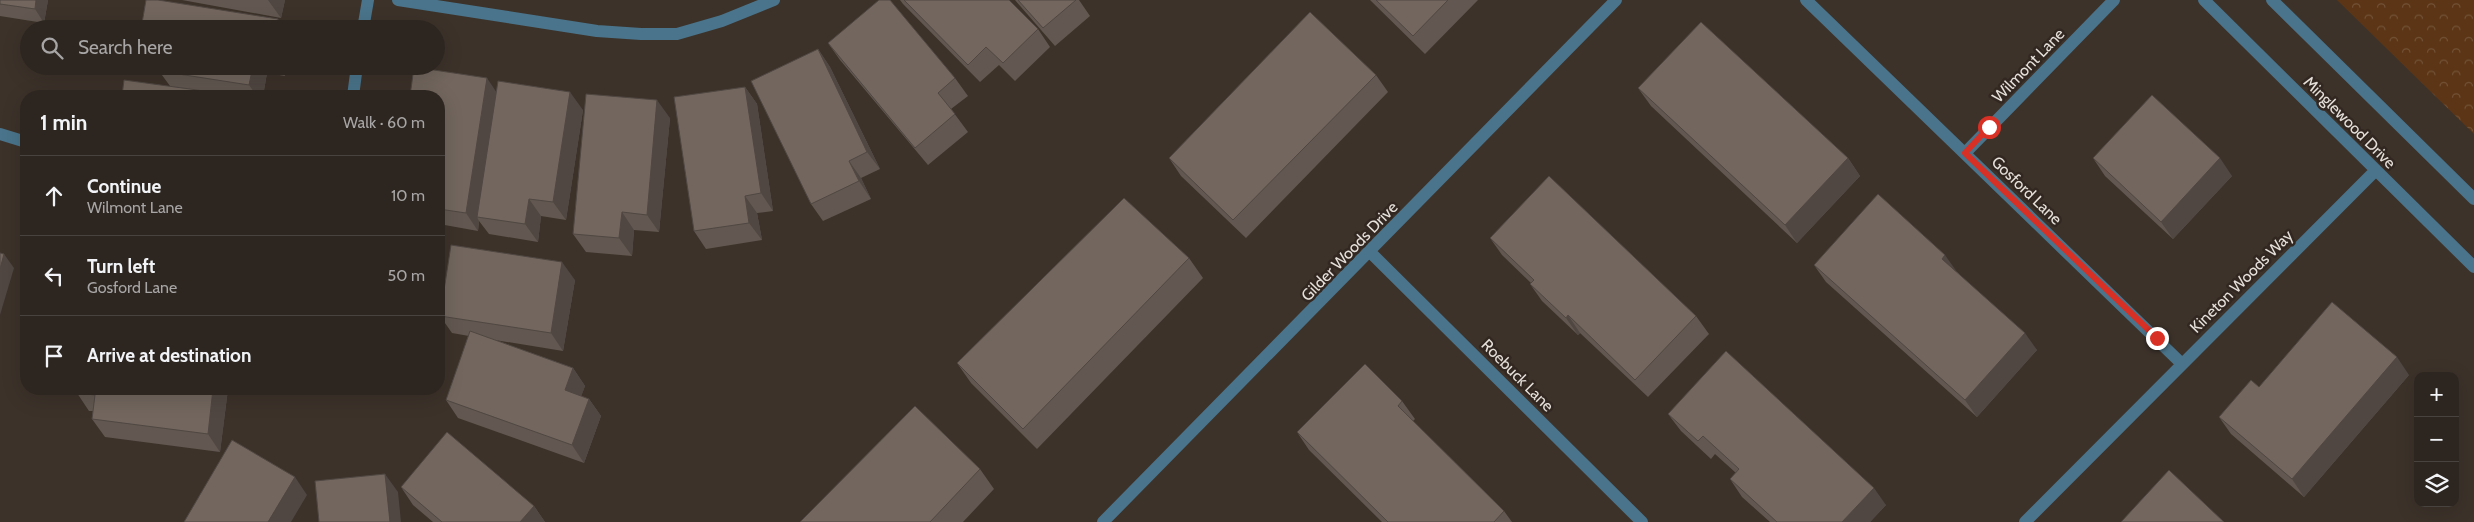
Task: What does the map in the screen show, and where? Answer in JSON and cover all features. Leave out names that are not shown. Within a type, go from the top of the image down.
[{"type":"street","points":[[365,20],[368,0]]},
{"type":"street","points":[[398,0],[596,31],[676,34],[722,21],[774,0]]},
{"type":"street","name":"Gilder Woods Drive","points":[[1103,522],[1616,0]]},
{"type":"street","name":"Gosford Lane","points":[[1806,0],[2181,363]]},
{"type":"street","name":"Wilmont Lane","points":[[1965,153],[2114,0]]},
{"type":"street","name":"Minglewood Drive","points":[[2204,0],[2474,267]]},
{"type":"street","name":"Minglewood Drive","points":[[2272,0],[2474,199]]},
{"type":"street","points":[[354,90],[356,75]]},
{"type":"street","points":[[0,134],[20,140]]},
{"type":"street","name":"Kineton Woods Way","points":[[2025,522],[2181,363],[2376,170]]},
{"type":"street","name":"Roebuck Lane","points":[[1370,252],[1642,522]]},
{"type":"green space","points":[[2337,0],[2474,0],[2474,134]]},
{"type":"building","points":[[0,0],[36,0],[35,9],[0,4]]},
{"type":"building","points":[[146,0],[158,0],[278,19],[278,20],[143,20]]},
{"type":"building","points":[[879,0],[890,0],[955,78],[938,93],[955,114],[915,148],[828,43]]},
{"type":"building","points":[[904,0],[1009,0],[1038,29],[1003,63],[986,47],[968,65]]},
{"type":"building","points":[[1018,0],[1076,0],[1043,28]]},
{"type":"building","points":[[1376,0],[1448,0],[1413,36]]},
{"type":"building","points":[[1310,12],[1376,75],[1233,220],[1169,158]]},
{"type":"building","points":[[1701,22],[1848,158],[1785,225],[1638,88]]},
{"type":"building","points":[[818,49],[867,152],[849,161],[859,181],[811,204],[751,81]]},
{"type":"building","points":[[445,72],[487,78],[466,213],[445,210],[445,90],[411,90],[413,75],[445,75]]},
{"type":"building","points":[[185,75],[251,75],[249,85]]},
{"type":"building","points":[[124,80],[197,90],[123,90]]},
{"type":"building","points":[[498,81],[570,92],[553,202],[529,199],[525,224],[477,217]]},
{"type":"building","points":[[745,87],[761,193],[745,196],[749,223],[694,231],[674,97]]},
{"type":"building","points":[[586,94],[657,100],[647,215],[622,212],[619,238],[573,234]]},
{"type":"building","points":[[2152,95],[2220,158],[2161,222],[2093,158]]},
{"type":"building","points":[[1549,176],[1696,316],[1635,380],[1568,315],[1566,318],[1530,284],[1534,280],[1490,238]]},
{"type":"building","points":[[1878,194],[1945,255],[1942,259],[2025,333],[1965,400],[1814,265]]},
{"type":"building","points":[[1124,198],[1189,258],[1023,429],[957,363]]},
{"type":"building","points":[[451,245],[562,262],[551,333],[445,317],[445,284]]},
{"type":"building","points":[[0,253],[4,254],[0,269]]},
{"type":"building","points":[[2332,302],[2397,357],[2292,479],[2219,417],[2251,380],[2259,387]]},
{"type":"building","points":[[470,331],[573,368],[565,390],[589,399],[572,445],[446,400]]},
{"type":"building","points":[[1726,351],[1874,488],[1842,522],[1777,522],[1730,479],[1739,469],[1703,436],[1698,441],[1668,414]]},
{"type":"building","points":[[1365,364],[1402,401],[1398,406],[1504,511],[1494,522],[1388,522],[1297,432]]},
{"type":"building","points":[[95,395],[212,395],[208,434],[92,419]]},
{"type":"building","points":[[915,406],[980,469],[930,522],[800,522]]},
{"type":"building","points":[[447,432],[534,506],[520,522],[442,522],[401,487]]},
{"type":"building","points":[[232,440],[295,477],[268,522],[184,522]]},
{"type":"building","points":[[2169,470],[2224,522],[2121,522]]},
{"type":"building","points":[[385,474],[390,522],[319,522],[315,481]]},
{"type":"route","points":[[1989,127],[1965,153],[2157,338]]}]
